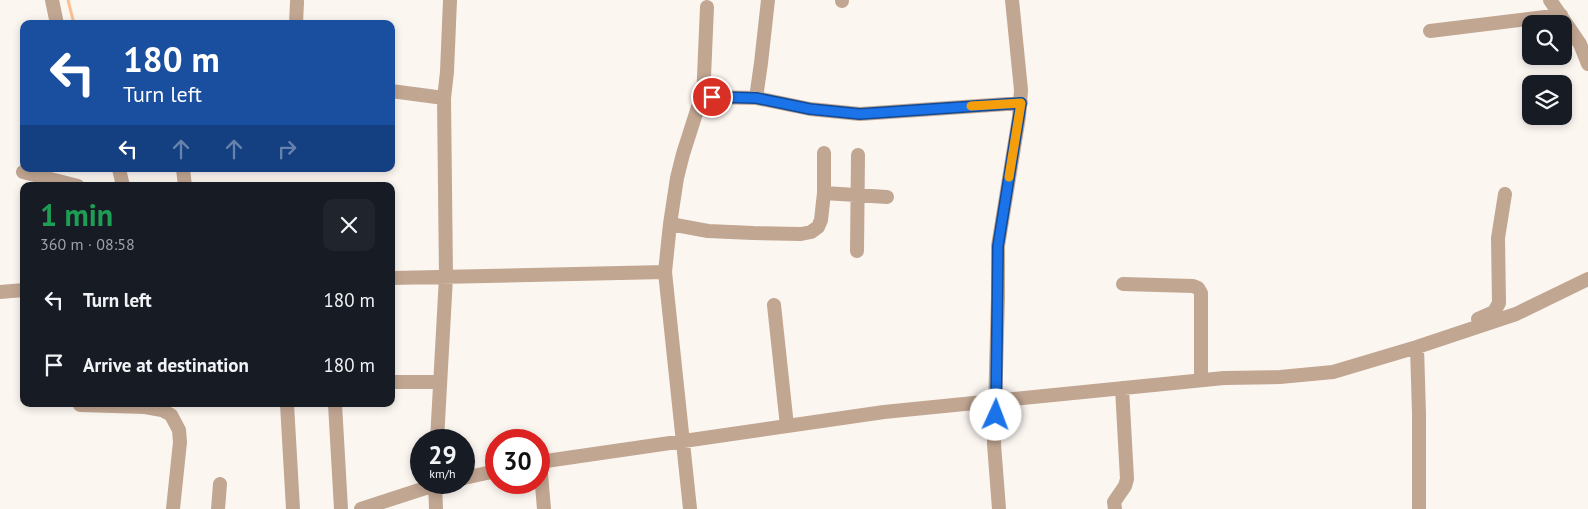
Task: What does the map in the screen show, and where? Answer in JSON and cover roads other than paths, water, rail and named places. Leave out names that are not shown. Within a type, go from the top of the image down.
[{"type":"street","points":[[52,0],[56,20]]},
{"type":"street","points":[[438,429],[446,277],[444,98],[450,0]]},
{"type":"street","points":[[756,98],[768,0]]},
{"type":"street","points":[[999,509],[994,444],[998,246],[1021,103],[1012,0]]},
{"type":"street","points":[[1550,0],[1561,15]]},
{"type":"street","points":[[296,20],[297,2]]},
{"type":"street","points":[[690,509],[665,272],[677,178],[698,107],[703,100],[708,7]]},
{"type":"street","points":[[1430,31],[1522,20]]},
{"type":"street","points":[[1572,32],[1580,44],[1588,64]]},
{"type":"street","points":[[395,92],[444,98]]},
{"type":"street","points":[[703,100],[712,97],[756,98],[810,109],[860,114],[1021,103]]},
{"type":"street","points":[[670,224],[708,231],[753,233],[812,232],[818,228],[821,220],[824,193],[824,153]]},
{"type":"street","points":[[857,251],[858,155]]},
{"type":"street","points":[[23,172],[62,182]]},
{"type":"street","points":[[824,193],[887,197]]},
{"type":"street","points":[[1457,334],[1479,318],[1494,312],[1499,303],[1498,238],[1505,194]]},
{"type":"street","points":[[395,278],[665,272]]},
{"type":"street","points":[[550,461],[884,412],[1201,380],[1280,377],[1333,372],[1516,314],[1588,279]]},
{"type":"street","points":[[1123,284],[1193,286],[1198,288],[1201,293],[1201,380]]},
{"type":"street","points":[[0,292],[20,290]]},
{"type":"street","points":[[774,305],[787,426]]},
{"type":"street","points":[[1416,347],[1419,414],[1419,509]]},
{"type":"street","points":[[395,382],[440,382]]},
{"type":"street","points":[[1115,509],[1114,502],[1126,486],[1128,480],[1122,388]]},
{"type":"street","points":[[151,407],[171,415],[179,430],[180,442],[173,509]]},
{"type":"street","points":[[288,407],[293,509]]},
{"type":"street","points":[[335,407],[341,509]]},
{"type":"street","points":[[218,509],[220,484]]},
{"type":"street","points":[[361,509],[410,492]]},
{"type":"street","points":[[436,509],[437,494]]},
{"type":"street","points":[[543,494],[544,509]]},
{"type":"waterway","points":[[68,0],[73,20]]}]
